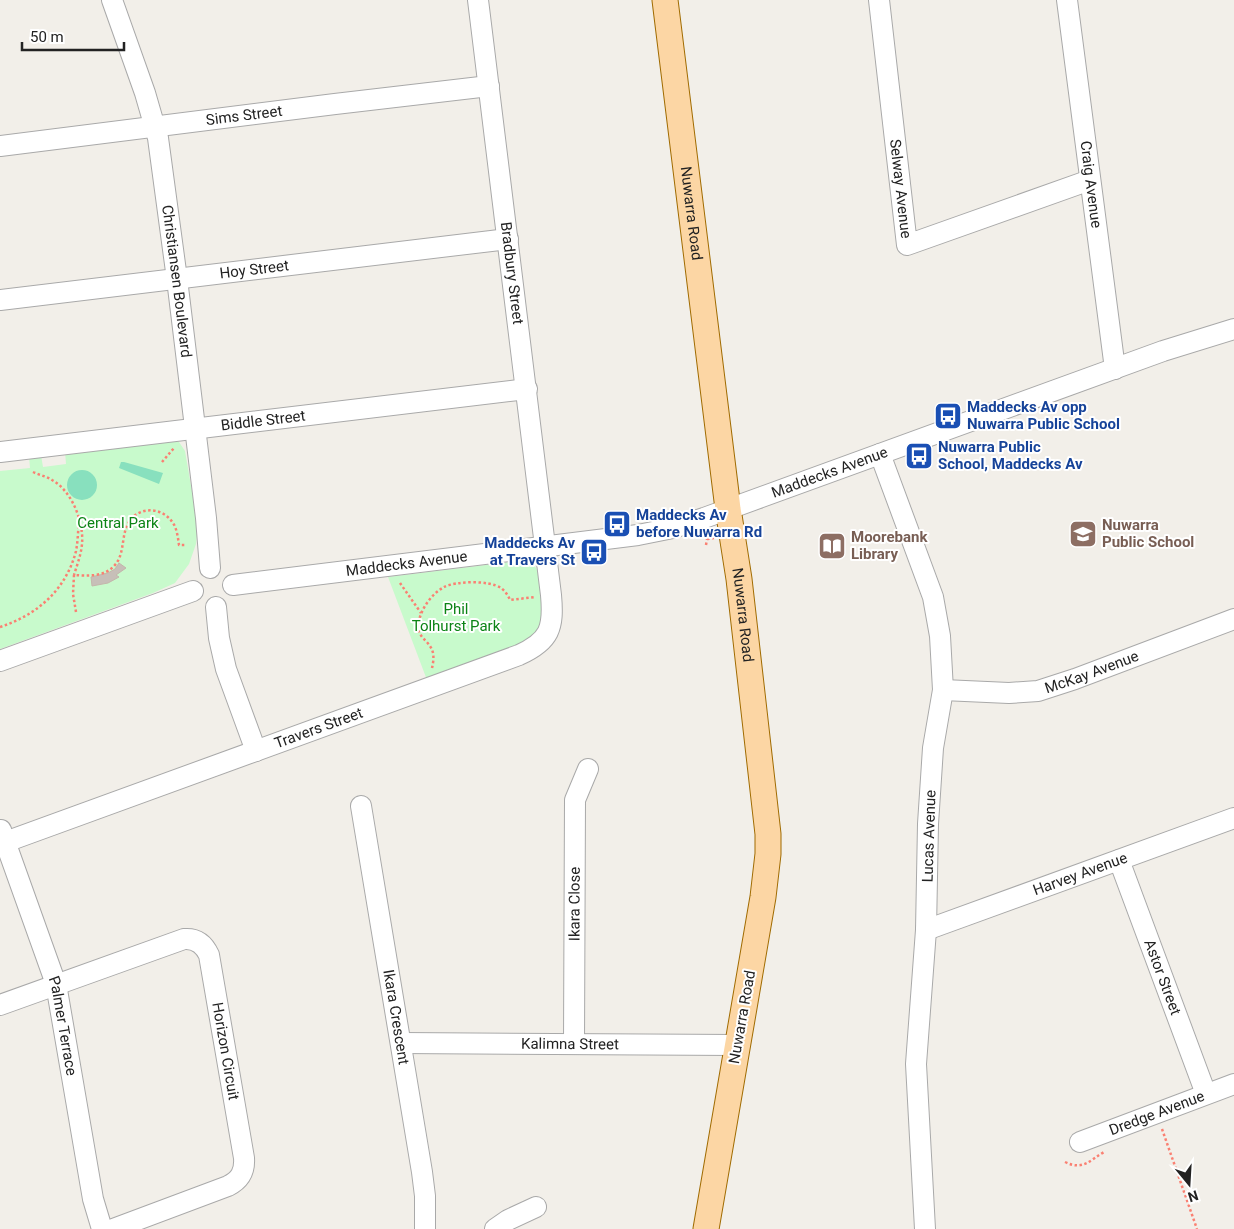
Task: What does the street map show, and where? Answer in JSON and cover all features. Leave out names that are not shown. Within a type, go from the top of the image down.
[{"type":"main road","name":"Nuwarra Road","points":[[665,0],[728,509],[739,579],[766,811],[768,844],[763,897],[706,1229]]},
{"type":"street","name":"Christiansen Boulevard","points":[[112,0],[146,93],[155,127],[177,280],[206,518],[210,568]]},
{"type":"street","name":"Bradbury Street","points":[[478,0],[545,546]]},
{"type":"street","name":"Selway Avenue","points":[[879,0],[907,245],[1090,180]]},
{"type":"street","name":"Craig Avenue","points":[[1067,0],[1115,369]]},
{"type":"street","name":"Sims Street","points":[[0,146],[489,86]]},
{"type":"street","name":"Hoy Street","points":[[0,300],[508,239]]},
{"type":"street","name":"Maddecks Avenue","points":[[233,585],[654,532],[701,519],[1163,351],[1234,328]]},
{"type":"street","name":"Biddle Street","points":[[0,452],[527,389]]},
{"type":"street","name":"Lucas Avenue","points":[[880,454],[933,598],[940,636],[943,690],[933,748],[928,824],[926,930],[916,1064],[926,1229]]},
{"type":"street","name":"Travers Street","points":[[2,838],[256,751],[532,649],[542,642],[549,631],[552,621],[545,546]]},
{"type":"street","points":[[210,568],[221,569],[227,573],[233,585],[231,597],[227,602],[216,608],[204,606],[199,602],[193,585],[198,574],[210,568]]},
{"type":"street","points":[[0,661],[194,591]]},
{"type":"street","points":[[216,608],[226,669],[256,751]]},
{"type":"street","name":"McKay Avenue","points":[[943,690],[1009,693],[1038,691],[1234,619]]},
{"type":"street","name":"Ikara Close","points":[[574,1043],[575,800],[588,769]]},
{"type":"street","name":"Ikara Crescent","points":[[361,806],[422,1172],[425,1196],[425,1229]]},
{"type":"street","name":"Harvey Avenue","points":[[926,930],[1234,818]]},
{"type":"street","name":"Palmer Terrace","points":[[2,838],[56,984],[93,1199],[102,1229]]},
{"type":"street","name":"Astor Street","points":[[1119,860],[1206,1094]]},
{"type":"street","name":"Horizon Circuit","points":[[56,984],[184,938],[201,943],[206,948],[211,961],[244,1158],[244,1170],[238,1180],[228,1186],[112,1229]]},
{"type":"street","points":[[0,1005],[56,984]]},
{"type":"street","name":"Kalimna Street","points":[[401,1043],[738,1045]]},
{"type":"street","name":"Dredge Avenue","points":[[1080,1142],[1234,1084]]},
{"type":"street","points":[[495,1229],[508,1220],[536,1207]]},
{"type":"path","points":[[162,462],[175,446]]},
{"type":"path","points":[[34,472],[53,480],[62,488],[68,496],[79,520],[82,532],[82,546],[74,575],[72,594],[76,612]]},
{"type":"path","points":[[74,575],[88,576],[104,572],[113,567],[119,559],[126,526],[139,512],[154,510],[166,515],[174,523],[179,545],[185,545]]},
{"type":"path","points":[[0,627],[13,623],[34,612],[50,600],[71,567],[77,548],[79,520]]},
{"type":"path","points":[[706,545],[707,534]]},
{"type":"path","points":[[707,539],[715,538]]},
{"type":"path","points":[[400,583],[421,612]]},
{"type":"path","points":[[431,673],[433,654],[430,647],[421,637],[418,630],[418,622],[427,602],[445,587],[463,583],[491,584],[500,588],[507,594],[510,600],[530,598]]},
{"type":"path","points":[[1162,1130],[1198,1229]]},
{"type":"green space","name":"Central Park","points":[[169,437],[179,442],[185,451],[198,526],[196,544],[189,564],[175,583],[153,593],[0,649],[0,471],[30,468],[29,456],[41,455],[43,467],[66,464],[65,451]]},
{"type":"green space","points":[[121,462],[163,473],[159,484],[119,468]]},
{"type":"green space","points":[[82,470],[93,474],[97,485],[93,496],[82,500],[71,496],[67,485],[71,474]]},
{"type":"green space","name":"Phil Tolhurst Park","points":[[518,561],[534,565],[539,573],[544,608],[541,625],[534,637],[517,646],[427,680],[388,577]]},
{"type":"building","points":[[119,563],[126,568],[116,575],[119,577],[108,583],[92,586],[91,577],[108,573],[115,569]]},
{"type":"place","name":"Maddecks Av opp Nuwarra Public School","points":[[948,416]]},
{"type":"place","name":"Nuwarra Public School, Maddecks Av","points":[[919,456]]},
{"type":"place","name":"Maddecks Av before Nuwarra Rd","points":[[617,524]]},
{"type":"place","name":"Nuwarra Public School","points":[[1083,534]]},
{"type":"place","name":"Moorebank Library","points":[[832,546]]},
{"type":"place","name":"Maddecks Av at Travers St","points":[[594,552]]}]
